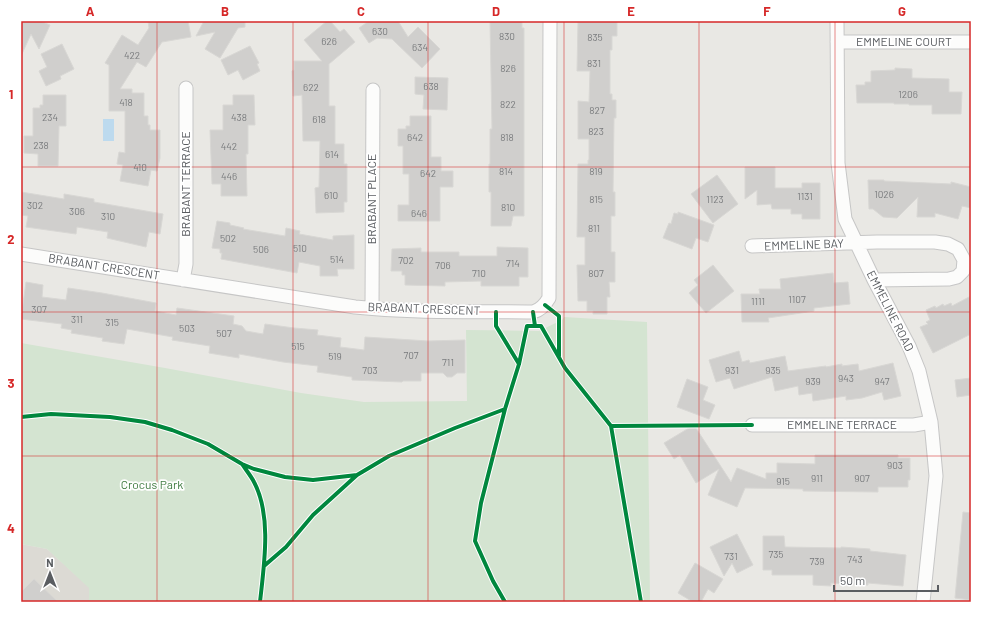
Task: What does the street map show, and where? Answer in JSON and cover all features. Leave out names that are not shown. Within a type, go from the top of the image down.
[{"type":"street","name":"BRABANT CRESCENT","points":[[21,254],[372,308],[537,311],[546,305],[549,298],[550,21]]},
{"type":"street","name":"EMMELINE ROAD","points":[[837,21],[838,163],[845,219],[919,371],[931,422],[936,476],[923,602]]},
{"type":"street","name":"EMMELINE COURT","points":[[836,42],[971,42]]},
{"type":"street","name":"BRABANT TERRACE","points":[[183,280],[186,264],[186,88]]},
{"type":"street","name":"BRABANT PLACE","points":[[372,308],[373,90]]},
{"type":"street","name":"EMMELINE BAY","points":[[752,246],[921,242],[948,244],[958,248],[964,260],[963,271],[957,277],[949,279],[874,280]]},
{"type":"street","name":"EMMELINE TERRACE","points":[[752,425],[914,426],[931,422]]},
{"type":"shaded area","points":[[21,544],[47,549],[90,588],[89,602],[21,602]]},
{"type":"green space","name":"Crocus Park","points":[[564,317],[647,322],[650,602],[89,602],[89,588],[47,549],[21,544],[21,343],[301,393],[364,402],[467,401],[466,330],[539,331],[562,320]]},
{"type":"water","points":[[103,119],[114,119],[114,141],[103,141]]},
{"type":"building","points":[[21,21],[40,21],[50,25],[39,49],[31,34],[21,56]]},
{"type":"building","points":[[148,21],[188,21],[191,37],[162,42],[146,67],[137,62],[120,89],[132,89],[132,93],[144,93],[144,116],[148,116],[148,125],[150,125],[150,130],[160,130],[160,158],[157,171],[151,170],[148,186],[120,181],[123,165],[117,164],[119,152],[125,153],[125,111],[109,111],[109,65],[105,63],[122,35],[138,45],[149,28]]},
{"type":"building","points":[[204,21],[245,21],[245,27],[238,28],[220,58],[205,49],[215,32],[196,36]]},
{"type":"building","points":[[327,21],[330,21],[340,32],[344,29],[355,42],[329,64],[329,106],[335,106],[335,144],[344,144],[344,164],[347,164],[347,202],[344,202],[344,212],[316,213],[315,188],[319,187],[320,141],[303,141],[302,95],[293,96],[292,71],[294,70],[294,61],[322,61],[304,40]]},
{"type":"building","points":[[369,21],[398,21],[408,37],[418,27],[440,49],[422,68],[392,39],[377,38],[369,43],[359,28]]},
{"type":"building","points":[[490,21],[522,21],[522,28],[524,28],[524,216],[513,216],[511,226],[491,226],[491,192],[489,192],[490,129],[492,129]]},
{"type":"building","points":[[578,22],[617,22],[617,36],[612,36],[612,50],[610,50],[610,94],[612,94],[612,100],[616,100],[616,118],[614,118],[613,192],[615,192],[615,216],[611,216],[611,252],[615,252],[615,282],[609,282],[610,297],[607,297],[607,314],[593,314],[593,311],[587,311],[587,301],[578,301],[577,265],[585,265],[585,237],[577,237],[578,164],[588,164],[589,139],[578,139],[578,101],[589,102],[590,71],[577,71]]},
{"type":"building","points":[[62,44],[74,69],[60,76],[61,79],[46,86],[39,71],[47,67],[41,54]]},
{"type":"building","points":[[250,46],[259,63],[257,64],[260,71],[243,80],[238,70],[228,75],[221,60]]},
{"type":"building","points":[[895,68],[912,69],[912,78],[949,79],[949,92],[962,92],[961,114],[932,114],[932,105],[857,103],[856,85],[865,85],[865,82],[871,82],[871,71],[895,70]]},
{"type":"building","points":[[415,77],[448,78],[447,110],[423,109],[424,95],[415,94]]},
{"type":"building","points":[[43,95],[66,95],[66,126],[59,126],[58,166],[38,166],[38,154],[24,153],[24,136],[33,136],[33,108],[40,108],[40,105],[43,105]]},
{"type":"building","points":[[233,95],[254,95],[255,125],[248,125],[248,154],[246,154],[247,196],[221,196],[221,184],[212,184],[210,130],[223,130],[223,105],[233,105]]},
{"type":"building","points":[[410,116],[431,116],[431,157],[441,157],[441,171],[453,171],[453,187],[440,187],[440,221],[398,221],[398,205],[409,205],[409,174],[403,174],[403,146],[398,146],[398,129],[406,129],[406,126],[410,126]]},
{"type":"building","points":[[745,167],[775,167],[775,188],[802,188],[802,183],[820,183],[820,219],[802,219],[802,214],[791,214],[791,209],[772,209],[771,204],[757,205],[757,190],[745,199]]},
{"type":"building","points":[[717,175],[738,204],[713,223],[691,194]]},
{"type":"building","points":[[868,180],[951,184],[951,182],[971,187],[971,208],[962,206],[958,219],[935,213],[935,217],[917,217],[918,197],[897,218],[883,217],[873,209],[869,209]]},
{"type":"building","points":[[21,192],[64,199],[64,194],[94,199],[94,202],[163,214],[160,234],[149,232],[146,247],[107,238],[108,232],[77,227],[76,234],[26,227],[28,216],[21,215]]},
{"type":"building","points":[[678,212],[714,225],[708,242],[696,238],[692,249],[663,238],[669,223],[671,224],[674,213],[678,214]]},
{"type":"building","points":[[217,221],[230,223],[230,225],[244,228],[243,229],[285,236],[286,228],[300,231],[299,234],[333,240],[333,236],[354,235],[354,269],[337,269],[338,276],[320,276],[320,266],[299,262],[297,273],[221,259],[222,253],[220,253],[220,249],[212,248]]},
{"type":"building","points":[[497,247],[528,248],[528,277],[519,277],[519,286],[481,286],[481,281],[445,282],[445,286],[405,285],[405,275],[402,275],[402,271],[391,271],[392,249],[421,248],[421,252],[459,252],[459,256],[497,256]]},
{"type":"building","points":[[713,265],[734,291],[706,313],[689,293],[698,285],[694,280]]},
{"type":"building","points":[[833,273],[834,283],[848,282],[850,304],[814,308],[814,311],[768,318],[769,322],[742,322],[741,294],[760,294],[759,289],[781,289],[780,279]]},
{"type":"building","points":[[26,282],[43,285],[42,297],[66,300],[68,288],[156,303],[155,311],[176,315],[177,308],[234,316],[233,324],[242,326],[246,331],[263,334],[265,324],[318,330],[317,335],[341,338],[340,347],[364,350],[365,337],[428,341],[465,340],[465,373],[457,373],[452,377],[447,377],[443,373],[421,373],[421,381],[402,382],[352,380],[352,377],[317,372],[318,366],[283,362],[239,354],[239,358],[209,353],[210,346],[172,340],[173,337],[127,329],[124,344],[102,341],[103,338],[71,333],[72,330],[61,328],[62,324],[21,319]]},
{"type":"building","points":[[971,296],[971,334],[933,353],[920,327],[928,324],[926,322],[930,320],[926,310],[935,306],[936,308],[943,304],[944,306],[951,303],[952,306]]},
{"type":"building","points":[[739,351],[742,362],[749,360],[750,363],[785,356],[788,371],[842,364],[842,366],[858,364],[859,371],[893,363],[901,396],[884,400],[882,392],[862,398],[846,400],[846,396],[813,401],[812,393],[799,395],[798,386],[775,391],[772,377],[734,389],[730,378],[716,382],[709,360]]},
{"type":"building","points":[[971,378],[971,395],[957,397],[955,380]]},
{"type":"building","points":[[687,379],[708,387],[703,400],[715,405],[709,419],[677,407]]},
{"type":"building","points":[[694,425],[731,482],[737,468],[766,479],[766,473],[777,473],[777,463],[815,464],[815,455],[898,455],[898,458],[910,458],[910,480],[908,480],[908,487],[878,487],[878,492],[803,491],[803,489],[745,488],[737,507],[708,495],[719,469],[696,483],[680,455],[674,459],[664,443]]},
{"type":"building","points":[[963,512],[971,513],[971,600],[955,598]]},
{"type":"building","points":[[737,534],[753,565],[737,573],[732,563],[724,576],[710,547]]},
{"type":"building","points":[[763,536],[784,536],[785,547],[841,547],[870,549],[870,551],[906,555],[903,586],[868,583],[868,585],[831,583],[831,586],[813,585],[813,575],[772,575],[772,570],[763,570]]},
{"type":"building","points":[[695,563],[723,579],[714,593],[708,589],[701,602],[693,602],[678,593]]},
{"type":"building","points":[[34,579],[58,602],[21,602],[21,592]]},
{"type":"cycle path","points":[[545,305],[559,316],[559,356]]},
{"type":"cycle path","points":[[496,312],[496,326],[519,364]]},
{"type":"cycle path","points":[[505,602],[493,581],[475,541],[481,503],[505,409],[519,364],[527,326],[535,326],[533,312]]},
{"type":"cycle path","points":[[535,326],[541,326],[565,368],[611,426],[641,602]]},
{"type":"cycle path","points":[[21,417],[51,414],[110,417],[145,422],[172,430],[208,444],[242,464],[254,469],[285,477],[313,480],[357,475],[389,456],[505,409]]},
{"type":"cycle path","points":[[611,426],[752,425]]},
{"type":"cycle path","points":[[242,464],[250,475],[260,495],[265,525],[265,557],[260,602]]},
{"type":"cycle path","points":[[264,566],[286,547],[313,515],[357,475]]}]
